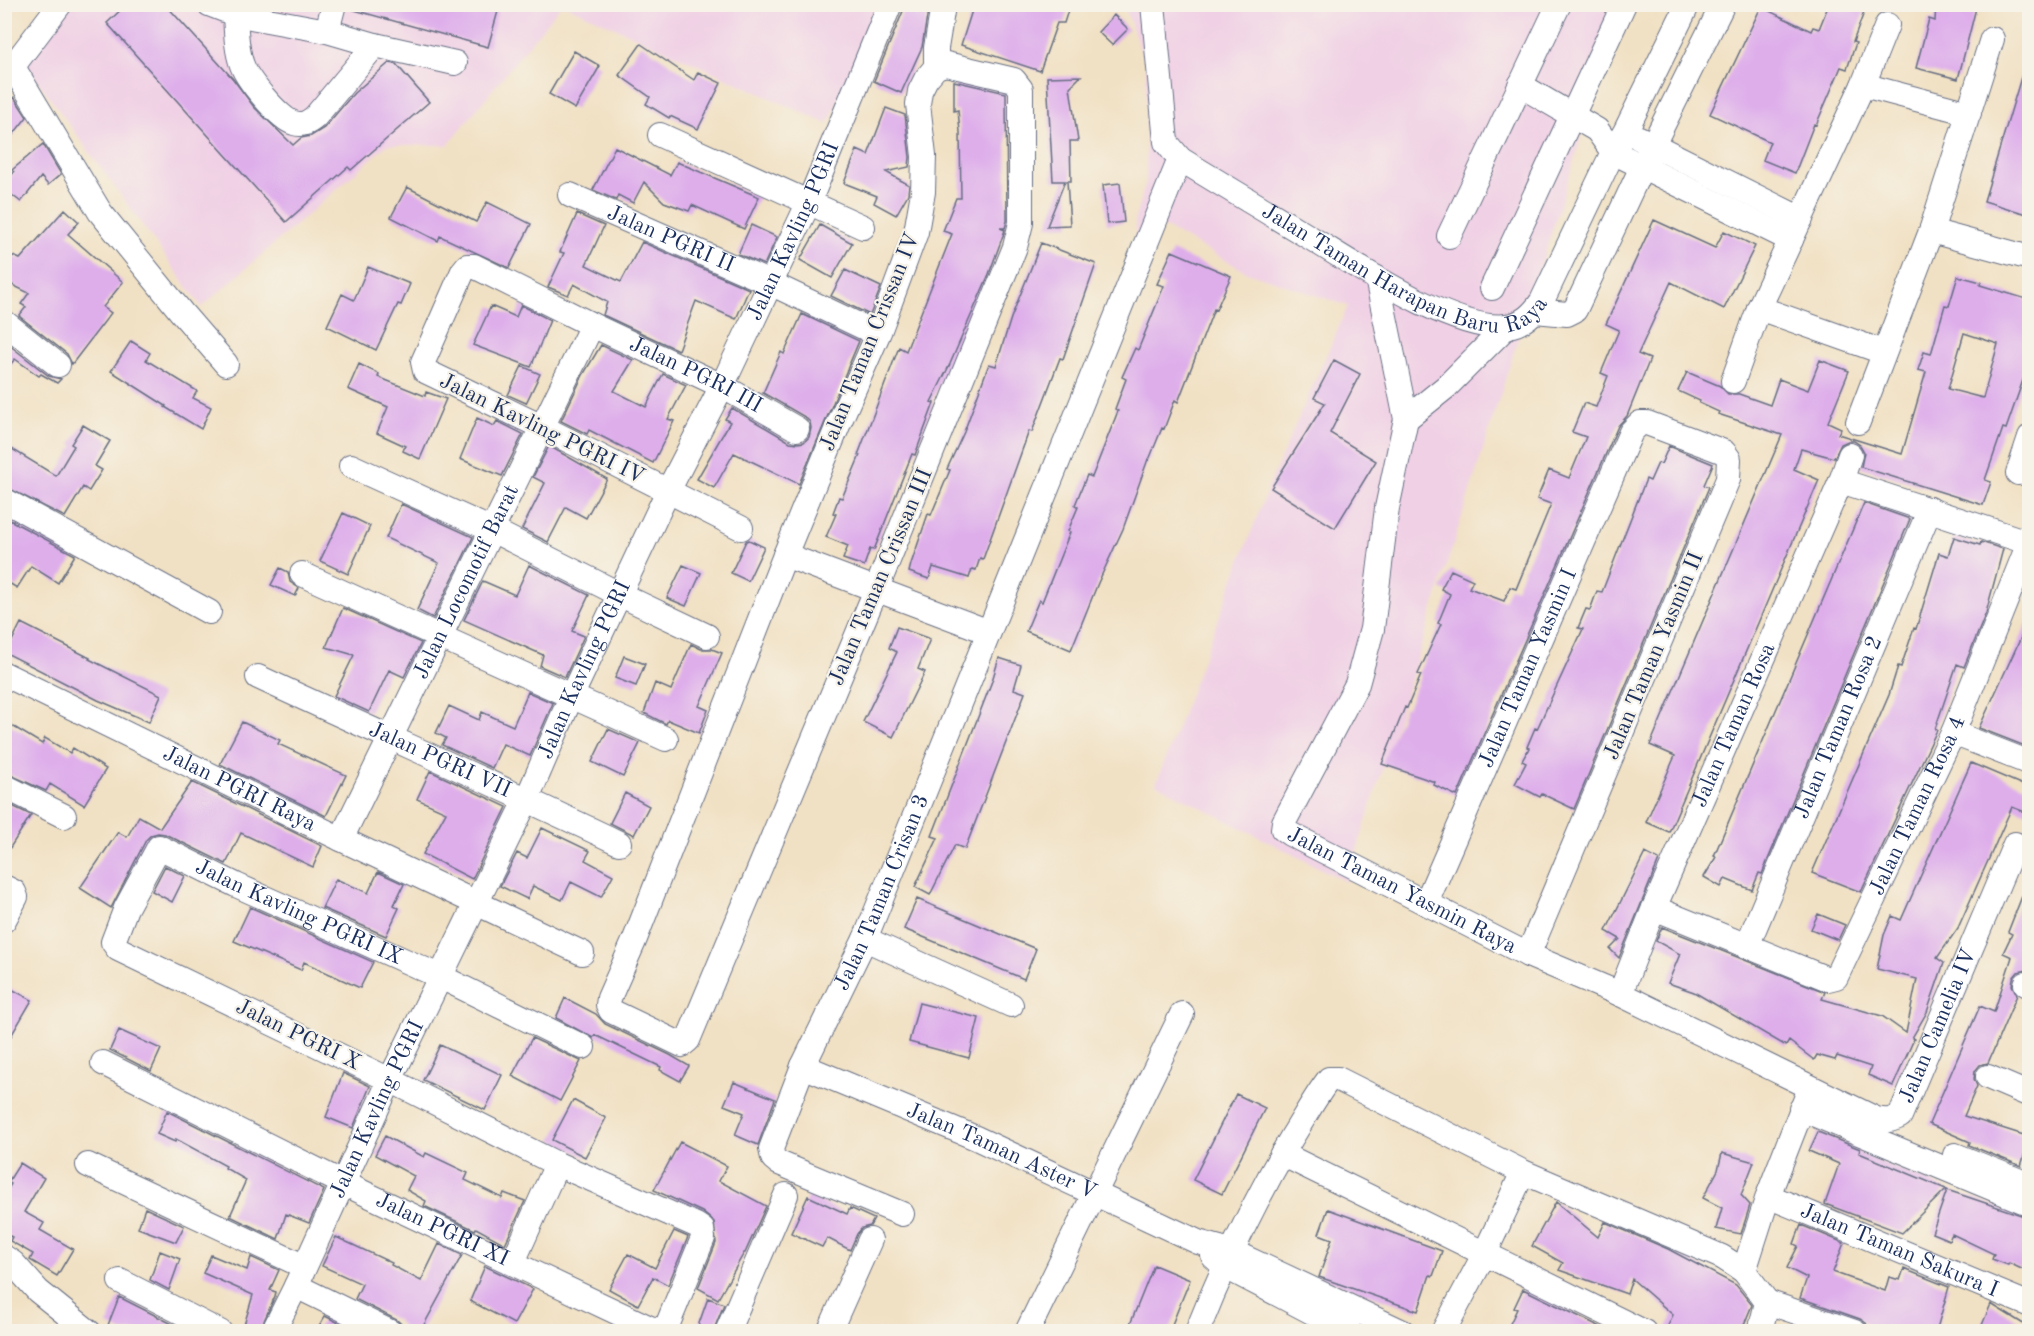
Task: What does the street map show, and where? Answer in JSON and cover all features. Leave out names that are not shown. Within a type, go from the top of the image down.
[{"type":"street","points":[[60,4],[9,72],[100,212],[225,364]]},
{"type":"street","points":[[208,4],[235,14],[327,31],[375,45],[455,63]]},
{"type":"street","points":[[327,31],[334,4]]},
{"type":"street","name":"Jalan Kavling PGRI","points":[[273,1332],[439,976],[478,902],[527,799],[571,697],[668,491],[722,386],[809,202],[890,4]]},
{"type":"street","name":"Jalan Taman Harapan Baru Raya","points":[[1153,4],[1166,142],[1180,159],[1377,278],[1440,310],[1472,323],[1507,326],[1528,319],[1542,301],[1613,152],[1626,132],[1688,4]]},
{"type":"street","points":[[1449,236],[1559,4]]},
{"type":"street","points":[[1492,288],[1624,4]]},
{"type":"street","points":[[1535,311],[1567,314],[1575,310],[1642,167],[1723,4]]},
{"type":"street","points":[[941,65],[936,48],[943,6]]},
{"type":"street","points":[[235,14],[241,64],[248,78],[282,117],[294,123],[307,123],[315,117],[375,45]]},
{"type":"street","points":[[1733,381],[1759,308],[1863,85],[1887,25]]},
{"type":"street","points":[[1858,422],[1931,231],[1992,39]]},
{"type":"street","name":"Jalan Taman Crissan IV","points":[[608,1005],[745,663],[785,555],[879,333],[916,232],[923,192],[924,156],[918,104],[926,79],[941,65]]},
{"type":"street","name":"Jalan Taman Crissan III","points":[[608,1005],[611,1011],[675,1044],[682,1045],[688,1040],[876,590],[1007,268],[1021,223],[1021,89],[1014,80],[941,65]]},
{"type":"street","points":[[1863,85],[1969,113]]},
{"type":"street","points":[[1520,86],[1597,130],[1613,152],[1642,167],[1796,229]]},
{"type":"street","points":[[1597,130],[1626,132],[1654,145],[1796,229]]},
{"type":"street","points":[[660,135],[863,226]]},
{"type":"street","name":"Jalan Taman Crisan 3","points":[[902,1214],[779,1164],[772,1158],[771,1149],[803,1066],[865,939],[1180,159]]},
{"type":"street","name":"Jalan PGRI II","points":[[570,195],[770,283],[867,329]]},
{"type":"street","points":[[1931,231],[2030,258]]},
{"type":"street","name":"Jalan PGRI III","points":[[423,362],[467,266],[474,266],[592,326],[722,386],[797,429]]},
{"type":"street","name":"Jalan Taman Yasmin Raya","points":[[1377,278],[1406,420],[1387,508],[1371,629],[1357,684],[1284,822],[1283,828],[1290,834],[1528,955],[1620,994]]},
{"type":"street","points":[[1759,308],[1883,352]]},
{"type":"street","points":[[4,322],[58,365]]},
{"type":"street","name":"Jalan Locomotif Barat","points":[[341,839],[592,326]]},
{"type":"street","points":[[1406,420],[1446,387],[1507,326]]},
{"type":"street","name":"Jalan Kavling PGRI IV","points":[[423,362],[425,371],[542,427],[741,528]]},
{"type":"street","name":"Jalan Taman Yasmin II","points":[[1528,955],[1728,479],[1729,459],[1724,452],[1647,423],[1640,423],[1631,432]]},
{"type":"street","name":"Jalan Taman Yasmin I","points":[[1426,903],[1631,432]]},
{"type":"street","points":[[2018,473],[2030,437]]},
{"type":"street","name":"Jalan Taman Rosa","points":[[1620,994],[1654,908],[1841,482],[1850,455]]},
{"type":"street","points":[[351,466],[492,530],[707,636]]},
{"type":"street","name":"Jalan Taman Rosa 4","points":[[1654,908],[1828,979],[1836,976],[1953,733],[2029,543],[1841,482]]},
{"type":"street","points":[[4,500],[209,612]]},
{"type":"street","name":"Jalan Taman Rosa 2","points":[[1747,946],[1930,509]]},
{"type":"street","points":[[785,555],[989,632]]},
{"type":"street","points":[[302,574],[666,739]]},
{"type":"street","name":"Jalan PGRI Raya","points":[[4,674],[341,839],[582,953]]},
{"type":"street","name":"Jalan PGRI VII","points":[[258,677],[619,843]]},
{"type":"street","points":[[1953,733],[2030,763]]},
{"type":"street","points":[[4,786],[63,816]]},
{"type":"street","name":"Jalan Camelia IV","points":[[1620,994],[1806,1098],[1876,1119],[1892,1121],[1900,1116],[2015,844]]},
{"type":"street","name":"Jalan Kavling PGRI IX","points":[[159,847],[236,885],[439,976],[583,1047]]},
{"type":"street","name":"Jalan PGRI X","points":[[159,847],[126,908],[113,942],[115,946],[557,1164],[696,1225],[702,1229],[703,1238]]},
{"type":"street","points":[[4,887],[14,892],[16,897],[4,920]]},
{"type":"street","points":[[865,939],[1011,1005]]},
{"type":"street","points":[[1027,1332],[1182,1014]]},
{"type":"street","name":"Jalan PGRI XI","points":[[103,1063],[343,1183],[656,1330],[667,1326],[703,1238]]},
{"type":"street","name":"Jalan Taman Aster V","points":[[803,1066],[976,1138],[1198,1242],[1350,1332]]},
{"type":"street","points":[[1988,1077],[2030,1095]]},
{"type":"street","points":[[1197,1332],[1227,1258],[1282,1154],[1329,1079],[1338,1079],[1523,1172],[1722,1257],[1744,1271],[1767,1302],[1855,1332]]},
{"type":"street","points":[[1744,1271],[1768,1196],[1806,1098],[2030,1204]]},
{"type":"street","points":[[1282,1154],[1644,1332]]},
{"type":"street","points":[[1955,1155],[2030,1185]]},
{"type":"street","points":[[513,1262],[557,1164]]},
{"type":"street","points":[[88,1165],[299,1276],[390,1332]]},
{"type":"street","points":[[1443,1332],[1484,1255],[1523,1172]]},
{"type":"street","points":[[727,1332],[786,1195]]},
{"type":"street","name":"Jalan Taman Sakura I","points":[[1768,1196],[2030,1305]]},
{"type":"street","points":[[829,1332],[870,1240]]},
{"type":"street","points":[[4,1257],[13,1263],[38,1291],[82,1326]]},
{"type":"street","name":"Jalan Taman Aster V","points":[[1227,1258],[1403,1332]]},
{"type":"street","points":[[120,1281],[220,1332]]},
{"type":"street","points":[[1760,1332],[1767,1302]]},
{"type":"shaded area","points":[[52,5],[561,5],[448,145],[387,145],[202,307],[16,51]]},
{"type":"shaded area","points":[[565,5],[879,5],[828,124]]},
{"type":"shaded area","points":[[1124,5],[1623,5],[1347,882],[1156,784],[1269,485],[1348,306],[1247,272],[1161,225],[1138,276],[1135,218],[1146,182],[1146,65]]},
{"type":"building","points":[[127,4],[165,4],[233,79],[254,107],[293,145],[301,138],[311,136],[324,128],[354,93],[389,63],[396,64],[429,102],[351,170],[348,167],[286,222],[107,23]]},
{"type":"building","points":[[354,4],[500,4],[488,47],[354,10]]},
{"type":"building","points":[[906,4],[929,4],[922,47],[901,93],[874,81]]},
{"type":"building","points":[[974,4],[1070,4],[1064,23],[1057,23],[1040,71],[961,45]]},
{"type":"building","points":[[1829,4],[1867,4],[1853,42],[1856,43],[1847,69],[1841,67],[1816,125],[1814,124],[1795,173],[1763,160],[1770,142],[1710,114],[1761,7],[1811,31],[1813,27],[1819,29]]},
{"type":"building","points":[[1936,4],[1977,4],[1958,79],[1916,68],[1929,19],[1935,21]]},
{"type":"building","points":[[1114,15],[1128,29],[1112,45],[1098,32]]},
{"type":"building","points":[[641,44],[694,80],[698,72],[721,83],[698,129],[670,116],[669,118],[646,104],[650,97],[619,75]]},
{"type":"building","points":[[574,51],[600,66],[575,109],[549,94]]},
{"type":"building","points":[[2025,64],[2030,65],[2030,215],[1984,201]]},
{"type":"building","points":[[1081,76],[1070,87],[1078,141],[1070,141],[1071,181],[1067,181],[1070,225],[1047,226],[1065,181],[1053,181],[1047,77]]},
{"type":"building","points":[[954,81],[1006,93],[1007,221],[1005,228],[1000,228],[1005,230],[989,274],[931,402],[934,403],[915,455],[912,454],[874,550],[870,549],[864,566],[843,559],[848,546],[826,537],[836,514],[833,513],[839,497],[842,498],[860,455],[858,455],[899,347],[906,351],[952,234],[943,231],[956,198],[961,198],[960,132],[958,110],[954,111]]},
{"type":"building","points":[[14,97],[27,117],[4,146],[4,110]]},
{"type":"building","points":[[886,108],[905,115],[910,157],[909,167],[886,172],[909,185],[908,194],[896,215],[874,203],[877,196],[844,183],[857,150],[868,155]]},
{"type":"building","points":[[43,144],[61,174],[48,185],[41,177],[21,202],[4,189],[4,184],[14,172],[12,170]]},
{"type":"building","points":[[615,147],[670,175],[677,162],[759,197],[744,229],[692,205],[689,211],[664,202],[644,182],[633,203],[618,195],[616,200],[593,190]]},
{"type":"building","points":[[1120,183],[1124,222],[1107,224],[1103,185]]},
{"type":"building","points":[[407,187],[476,222],[487,202],[531,224],[509,268],[440,236],[438,241],[391,217]]},
{"type":"building","points":[[65,209],[79,222],[68,234],[123,282],[103,307],[111,313],[72,364],[67,354],[19,316],[26,307],[21,304],[29,293],[4,281],[4,252],[20,259]]},
{"type":"building","points":[[577,214],[604,226],[586,265],[621,282],[642,242],[749,289],[736,319],[696,301],[678,350],[603,315],[607,302],[574,284],[568,295],[548,287],[564,253],[560,252]]},
{"type":"building","points":[[1654,220],[1715,248],[1724,231],[1755,246],[1724,309],[1671,282],[1638,354],[1650,359],[1627,416],[1618,426],[1457,796],[1434,785],[1435,782],[1382,764],[1441,624],[1438,623],[1450,594],[1441,589],[1451,570],[1473,580],[1469,588],[1504,601],[1510,587],[1516,589],[1551,504],[1537,499],[1549,470],[1569,478],[1586,437],[1572,432],[1584,403],[1596,407],[1608,376],[1601,373],[1619,330],[1606,324]]},
{"type":"building","points":[[751,225],[777,237],[764,265],[738,254]]},
{"type":"building","points":[[820,225],[852,243],[832,278],[800,260]]},
{"type":"building","points":[[1041,243],[1096,264],[1063,359],[1060,358],[1032,432],[1029,431],[983,559],[980,558],[976,570],[972,569],[969,578],[933,567],[929,579],[909,572],[928,514],[931,515],[950,470],[947,469],[964,432],[989,364],[996,366],[1011,318]]},
{"type":"building","points":[[1172,251],[1231,276],[1216,310],[1214,309],[1178,402],[1175,400],[1164,429],[1162,428],[1148,459],[1123,529],[1071,650],[1026,631],[1039,600],[1042,602],[1070,532],[1068,531],[1078,507],[1075,505],[1087,475],[1092,477],[1118,411],[1115,409],[1126,379],[1122,377],[1135,348],[1138,350],[1164,286],[1157,284]]},
{"type":"building","points":[[368,267],[410,284],[376,350],[327,326],[342,294],[354,300]]},
{"type":"building","points":[[845,270],[881,287],[870,315],[831,296]]},
{"type":"building","points":[[1958,276],[2030,300],[2030,360],[1985,480],[1991,482],[1983,505],[1861,467],[1864,452],[1854,441],[1841,444],[1834,458],[1801,449],[1794,469],[1819,480],[1669,832],[1646,822],[1675,756],[1650,745],[1782,435],[1718,414],[1719,412],[1699,403],[1700,401],[1678,391],[1687,372],[1720,386],[1728,394],[1739,394],[1770,405],[1779,379],[1808,390],[1820,360],[1849,371],[1828,422],[1841,428],[1838,434],[1902,454],[1926,372],[1918,370],[1924,352],[1931,354],[1945,305],[1949,306]],"holes":[[[1964,333],[1998,344],[1983,398],[1948,389]]]},
{"type":"building","points":[[521,305],[550,320],[531,367],[473,345],[491,306],[516,317]]},
{"type":"building","points":[[802,314],[859,341],[799,484],[734,453],[714,488],[697,479],[730,422],[725,419],[732,408],[790,442],[804,442],[809,437],[810,422],[805,417],[763,393],[781,352],[784,354]]},
{"type":"building","points":[[4,341],[49,376],[61,379],[57,383],[41,374],[39,376],[15,359],[4,372]]},
{"type":"building","points":[[131,341],[150,353],[146,360],[197,391],[193,398],[211,407],[201,429],[111,371]]},
{"type":"building","points":[[601,345],[633,360],[614,391],[646,407],[663,374],[686,385],[668,419],[674,421],[653,463],[589,430],[587,434],[561,421],[583,375]]},
{"type":"building","points":[[1334,360],[1360,374],[1330,433],[1376,461],[1335,528],[1271,488],[1325,403],[1314,398]]},
{"type":"building","points":[[359,364],[379,374],[378,377],[425,396],[426,392],[446,399],[420,459],[403,451],[405,446],[377,433],[388,407],[348,389]]},
{"type":"building","points":[[522,366],[540,374],[526,403],[508,395]]},
{"type":"building","points":[[477,418],[494,426],[497,421],[523,434],[502,476],[460,459]]},
{"type":"building","points":[[83,425],[110,441],[95,466],[102,470],[89,491],[83,487],[65,517],[4,486],[4,444],[56,476],[74,446],[71,444]]},
{"type":"building","points":[[549,446],[607,479],[586,518],[566,507],[548,542],[522,529],[545,483],[533,477]]},
{"type":"building","points":[[1669,446],[1713,464],[1704,485],[1709,487],[1574,809],[1542,794],[1540,797],[1515,784],[1526,763],[1522,761],[1535,728],[1537,729],[1583,629],[1578,628],[1586,609],[1590,610],[1597,591],[1602,592],[1646,479],[1650,481]]},
{"type":"building","points":[[1864,503],[1910,519],[1762,874],[1759,873],[1752,890],[1725,879],[1721,887],[1704,877],[1716,857],[1714,856]]},
{"type":"building","points":[[401,504],[473,537],[433,618],[417,610],[439,563],[386,538]]},
{"type":"building","points":[[343,513],[370,526],[348,574],[320,561]]},
{"type":"building","points":[[4,517],[75,555],[58,583],[31,566],[17,588],[4,580]]},
{"type":"building","points":[[1954,537],[2003,549],[1986,613],[1964,667],[1957,664],[1935,729],[1937,730],[1861,892],[1812,873],[1889,695],[1898,666],[1901,667],[1914,628],[1916,629],[1939,553],[1948,556]]},
{"type":"building","points":[[749,540],[764,547],[748,581],[731,573],[746,541]]},
{"type":"building","points":[[529,565],[589,595],[572,631],[584,636],[565,677],[540,666],[543,655],[464,620],[483,581],[515,595]]},
{"type":"building","points":[[683,565],[701,573],[686,606],[667,598]]},
{"type":"building","points":[[280,568],[288,572],[290,582],[299,588],[295,596],[271,585]]},
{"type":"building","points":[[343,608],[421,643],[404,677],[389,670],[369,712],[334,696],[354,655],[326,647]]},
{"type":"building","points":[[2030,618],[2030,748],[1979,728]]},
{"type":"building","points":[[21,623],[161,695],[149,722],[98,700],[6,653]]},
{"type":"building","points":[[897,627],[930,639],[918,669],[925,672],[893,737],[863,722],[897,652],[889,648]]},
{"type":"building","points":[[691,644],[701,649],[712,649],[722,653],[699,706],[708,710],[699,733],[668,720],[666,724],[644,713],[655,683],[671,690]]},
{"type":"building","points":[[624,656],[645,664],[636,686],[615,678]]},
{"type":"building","points":[[999,658],[1021,665],[1014,689],[1025,693],[965,849],[955,845],[930,895],[915,887],[938,838],[932,836]]},
{"type":"building","points":[[528,692],[553,703],[530,756],[503,744],[492,768],[442,745],[446,738],[436,733],[449,706],[479,720],[482,712],[513,726]]},
{"type":"building","points":[[4,721],[42,744],[45,738],[70,753],[73,748],[106,769],[84,805],[50,784],[46,791],[4,772]]},
{"type":"building","points":[[242,722],[280,740],[278,744],[346,775],[326,816],[220,764]]},
{"type":"building","points":[[608,729],[640,743],[623,777],[592,762]]},
{"type":"building","points":[[1971,763],[2030,788],[2030,814],[2012,807],[1958,928],[1937,958],[1944,963],[1927,1012],[1912,1038],[1914,1039],[1893,1086],[1868,1075],[1871,1067],[1837,1056],[1835,1060],[1817,1055],[1814,1060],[1789,1041],[1786,1046],[1694,992],[1668,983],[1680,954],[1656,941],[1662,927],[1825,992],[1822,999],[1882,1016],[1906,1033],[1917,979],[1877,969],[1884,935],[1892,916],[1901,920]]},
{"type":"building","points":[[430,771],[507,807],[472,879],[423,854],[446,812],[417,799]]},
{"type":"building","points":[[192,782],[322,846],[313,867],[241,833],[226,864],[165,834],[158,833],[146,840],[111,908],[80,888],[118,832],[127,837],[139,816],[160,828]]},
{"type":"building","points":[[625,793],[649,806],[634,835],[610,823]]},
{"type":"building","points":[[4,802],[31,815],[4,857]]},
{"type":"building","points":[[542,828],[590,851],[585,860],[613,875],[601,897],[571,882],[562,900],[533,886],[527,899],[500,886],[517,853],[527,858]]},
{"type":"building","points":[[1645,853],[1659,860],[1619,958],[1610,949],[1620,939],[1606,931]]},
{"type":"building","points":[[165,866],[185,876],[172,902],[152,891]]},
{"type":"building","points":[[378,872],[404,884],[394,905],[399,908],[386,936],[322,908],[336,879],[368,893]]},
{"type":"building","points":[[2028,881],[2030,967],[2028,970],[2018,972],[2013,978],[2012,985],[2017,995],[1988,1063],[1980,1065],[1975,1071],[1974,1079],[1977,1086],[1964,1116],[2030,1137],[2021,1166],[1969,1145],[1970,1142],[1929,1124],[1980,1006],[1994,1012],[2012,957],[2003,953],[2012,934],[2008,932]]},
{"type":"building","points":[[917,899],[1036,949],[1024,979],[904,929]]},
{"type":"building","points":[[250,907],[373,962],[360,988],[304,962],[301,970],[234,941]]},
{"type":"building","points":[[1818,914],[1845,925],[1838,940],[1811,929]]},
{"type":"building","points":[[4,985],[32,1000],[4,1048]]},
{"type":"building","points":[[565,998],[596,1014],[605,1024],[689,1066],[680,1081],[660,1070],[661,1067],[595,1035],[593,1038],[556,1018]]},
{"type":"building","points":[[919,1003],[979,1018],[969,1058],[909,1042]]},
{"type":"building","points":[[119,1030],[161,1049],[151,1071],[110,1050]]},
{"type":"building","points":[[532,1038],[581,1061],[560,1101],[512,1076]]},
{"type":"building","points":[[440,1045],[502,1075],[485,1110],[423,1080]]},
{"type":"building","points":[[343,1073],[370,1086],[353,1128],[326,1117]]},
{"type":"building","points":[[734,1082],[775,1099],[758,1145],[735,1135],[744,1113],[724,1105]]},
{"type":"building","points":[[1236,1094],[1265,1108],[1222,1194],[1193,1180]]},
{"type":"building","points":[[573,1100],[606,1118],[585,1157],[552,1140]]},
{"type":"building","points":[[167,1111],[324,1190],[309,1223],[286,1214],[278,1239],[230,1216],[246,1180],[225,1168],[226,1166],[176,1139],[175,1142],[157,1134]]},
{"type":"building","points":[[1818,1132],[1860,1149],[1859,1153],[1946,1189],[1902,1233],[1825,1204],[1839,1164],[1809,1151]]},
{"type":"building","points":[[385,1136],[424,1157],[426,1153],[468,1173],[465,1180],[502,1198],[504,1193],[525,1201],[505,1244],[476,1228],[475,1230],[424,1206],[426,1201],[407,1190],[414,1176],[375,1155]]},
{"type":"building","points":[[680,1142],[727,1166],[719,1181],[766,1206],[745,1253],[718,1299],[698,1288],[716,1243],[714,1222],[702,1212],[654,1190]]},
{"type":"building","points":[[1722,1153],[1754,1162],[1741,1195],[1750,1205],[1741,1234],[1716,1229],[1722,1208],[1703,1198],[1718,1170]]},
{"type":"building","points":[[20,1163],[44,1178],[24,1212],[44,1223],[40,1230],[73,1249],[57,1276],[30,1260],[33,1254],[10,1241],[12,1237],[10,1236],[4,1243],[4,1195],[11,1184],[8,1182]]},
{"type":"building","points":[[1947,1190],[2030,1218],[2030,1273],[2009,1263],[2008,1265],[1992,1259],[1994,1254],[1952,1234],[1949,1240],[1932,1233]]},
{"type":"building","points":[[808,1196],[847,1214],[850,1208],[874,1219],[870,1226],[862,1228],[857,1234],[850,1250],[827,1238],[822,1247],[791,1233]]},
{"type":"building","points":[[1556,1202],[1598,1237],[1605,1222],[1668,1249],[1736,1285],[1752,1305],[1741,1332],[1665,1332],[1673,1315],[1632,1279],[1627,1294],[1559,1270],[1563,1263],[1532,1246]]},
{"type":"building","points":[[145,1208],[184,1226],[176,1242],[138,1228]]},
{"type":"building","points":[[1328,1209],[1442,1251],[1433,1276],[1430,1275],[1418,1311],[1319,1277],[1332,1239],[1319,1234]]},
{"type":"building","points":[[1801,1225],[1844,1243],[1833,1272],[1885,1291],[1889,1277],[1900,1280],[1904,1269],[1949,1287],[1936,1332],[1869,1332],[1866,1323],[1860,1319],[1800,1298],[1807,1278],[1787,1268],[1798,1246],[1794,1244]]},
{"type":"building","points":[[674,1231],[688,1237],[668,1285],[653,1277],[638,1305],[609,1289],[628,1254],[655,1268]]},
{"type":"building","points":[[336,1237],[392,1263],[391,1265],[421,1281],[439,1244],[462,1255],[420,1332],[404,1332],[397,1320],[355,1299],[362,1284],[322,1266]]},
{"type":"building","points":[[160,1251],[180,1259],[169,1290],[150,1280]]},
{"type":"building","points":[[211,1255],[247,1270],[251,1257],[279,1270],[270,1290],[276,1292],[275,1296],[259,1332],[242,1332],[253,1295],[203,1273]]},
{"type":"building","points":[[1154,1265],[1190,1280],[1169,1332],[1127,1332]]},
{"type":"building","points":[[485,1266],[533,1289],[514,1324],[470,1301]]},
{"type":"building","points":[[1523,1289],[1611,1332],[1506,1332]]},
{"type":"building","points":[[119,1297],[188,1332],[123,1332],[108,1325]]},
{"type":"building","points":[[708,1298],[724,1304],[713,1332],[696,1332]]},
{"type":"building","points":[[1991,1304],[2030,1328],[2030,1332],[1979,1332]]},
{"type":"building","points":[[325,1316],[357,1332],[316,1332]]}]
